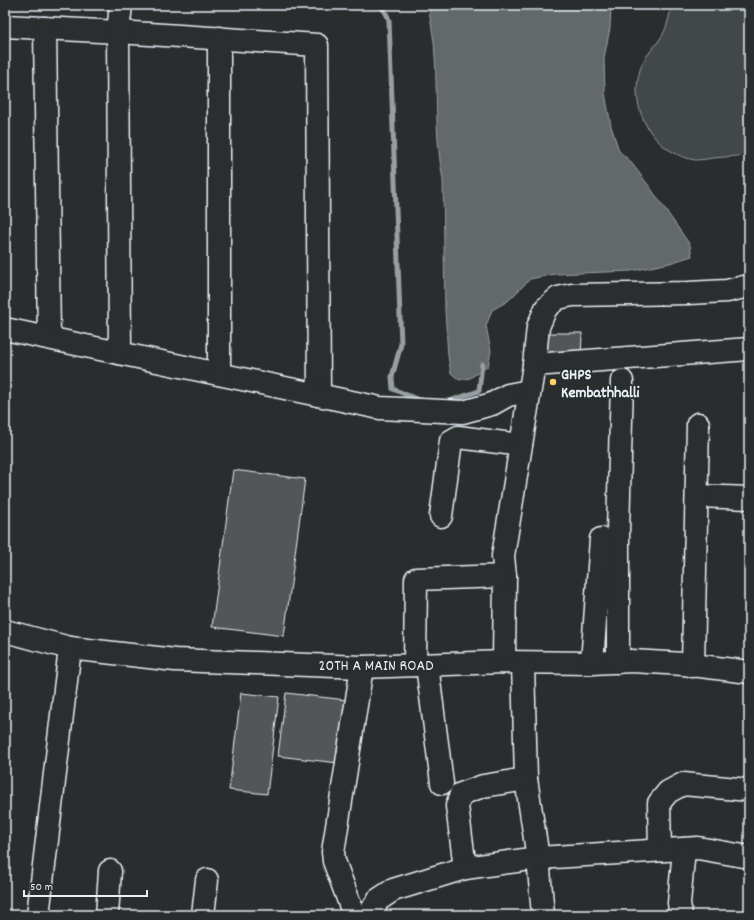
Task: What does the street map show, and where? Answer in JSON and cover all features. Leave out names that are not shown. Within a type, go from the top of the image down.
[{"type":"street","points":[[120,353],[118,32],[121,5]]},
{"type":"street","points":[[5,26],[317,45],[319,395]]},
{"type":"street","points":[[45,28],[49,338]]},
{"type":"street","points":[[219,374],[220,38]]},
{"type":"street","points":[[543,915],[538,858],[526,779],[503,556],[534,365],[538,327],[546,308],[558,298],[572,294],[688,293],[727,291],[744,288]]},
{"type":"street","points":[[5,329],[380,408],[463,412],[492,404],[508,395],[530,391]]},
{"type":"street","points":[[534,365],[749,349]]},
{"type":"street","points":[[618,662],[618,532],[622,381]]},
{"type":"street","points":[[693,666],[698,424]]},
{"type":"street","points":[[441,516],[451,440],[458,437],[521,445]]},
{"type":"street","points":[[697,496],[749,498]]},
{"type":"street","points":[[592,663],[601,539]]},
{"type":"street","points":[[442,783],[421,665],[416,579],[505,576]]},
{"type":"street","name":"20TH A MAIN ROAD","points":[[5,631],[70,648],[175,660],[362,667],[513,662],[656,662],[749,672]]},
{"type":"street","points":[[38,915],[70,648]]},
{"type":"street","points":[[354,915],[334,861],[333,852],[362,667]]},
{"type":"street","points":[[466,868],[457,806],[461,794],[483,786],[526,779]]},
{"type":"street","points":[[660,850],[659,803],[668,792],[683,784],[749,790]]},
{"type":"street","points":[[369,915],[378,900],[394,890],[466,868],[538,858],[698,848],[749,857]]},
{"type":"street","points":[[680,915],[684,849]]},
{"type":"street","points":[[107,915],[110,871]]},
{"type":"street","points":[[203,915],[207,880]]},
{"type":"shaded area","points":[[428,5],[611,5],[610,28],[604,58],[605,93],[611,126],[619,151],[630,161],[649,186],[690,245],[692,256],[670,263],[631,271],[555,274],[530,279],[508,301],[492,310],[486,326],[491,351],[488,366],[470,378],[459,380],[451,373],[448,356],[445,310],[443,180],[438,145],[434,42]]},
{"type":"shaded area","points":[[671,5],[749,5],[749,155],[695,160],[680,156],[656,139],[647,127],[641,114],[637,85],[640,70],[646,57],[664,32],[669,18]]},
{"type":"building","points":[[546,333],[582,333],[581,361],[546,360]]},
{"type":"building","points":[[233,470],[305,479],[284,636],[212,627]]},
{"type":"building","points":[[241,693],[279,697],[267,794],[229,790]]},
{"type":"building","points":[[286,693],[346,700],[338,763],[278,756]]},
{"type":"waterway","points":[[380,5],[389,20],[401,344],[392,377],[393,389],[421,401]]},
{"type":"waterway","points":[[446,402],[479,391],[482,364]]},
{"type":"place","name":"GHPS Kembathhalli","points":[[553,382]]}]
